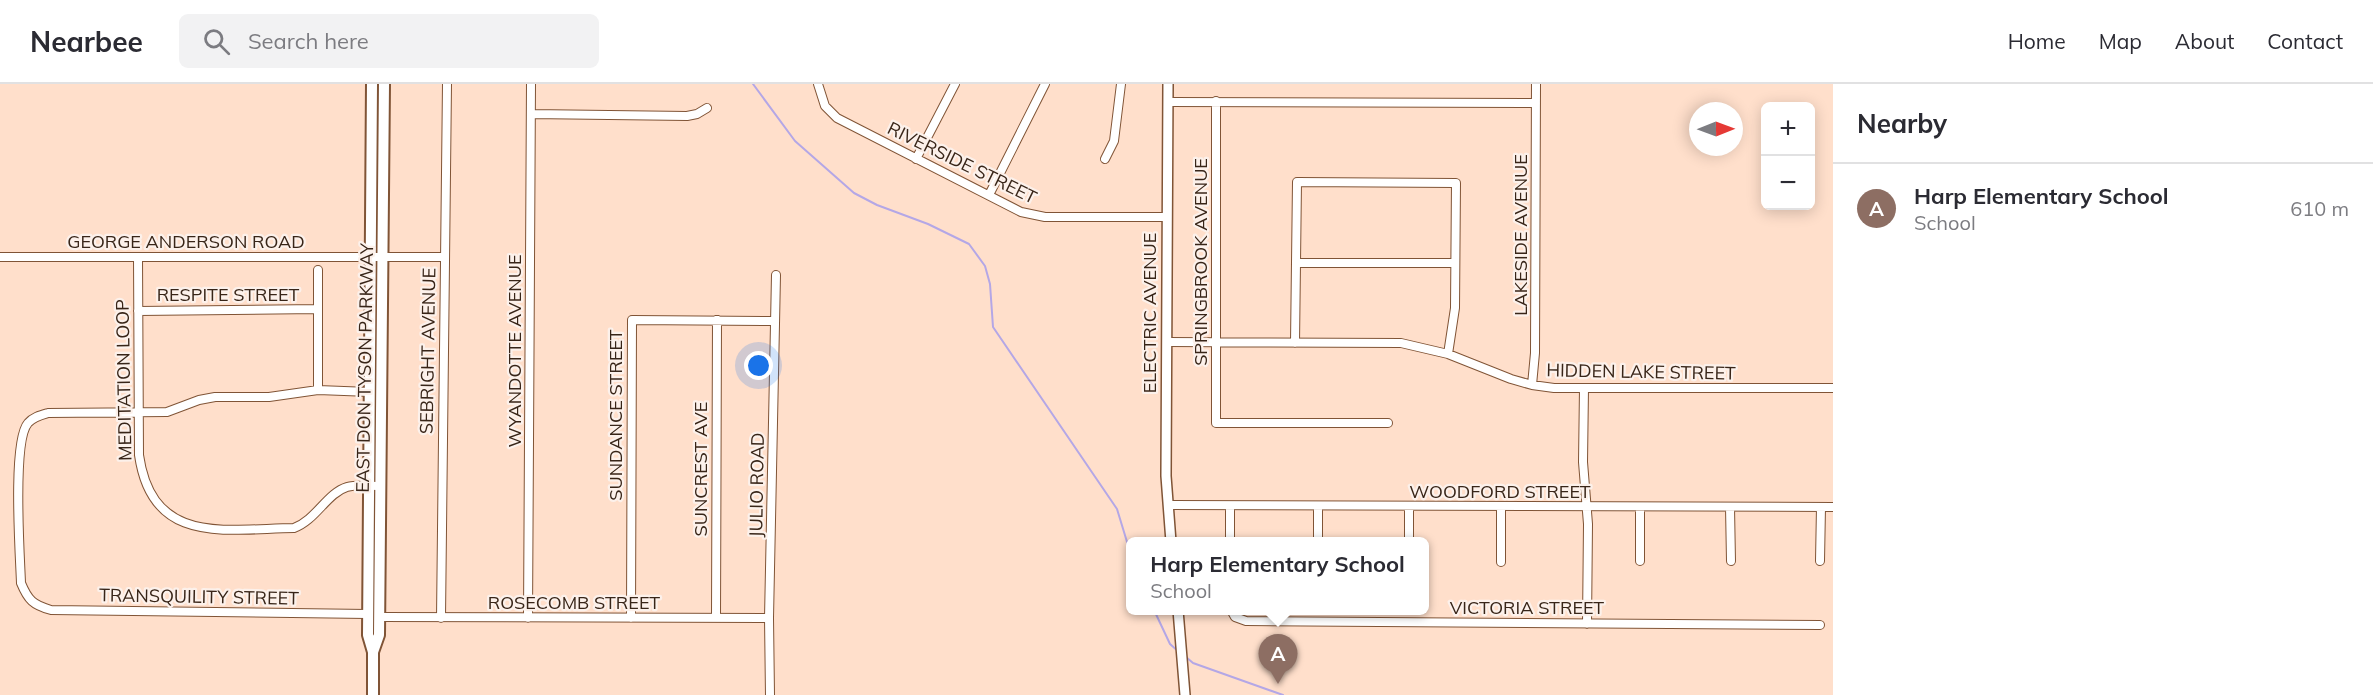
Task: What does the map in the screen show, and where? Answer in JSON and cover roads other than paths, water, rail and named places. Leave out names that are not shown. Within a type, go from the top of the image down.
[{"type":"main road","name":"EAST DON TYSON PARKWAY","points":[[372,84],[377,256],[375,486],[368,635],[373,652],[373,695]]},
{"type":"main road","name":"EAST DON TYSON PARKWAY","points":[[373,652],[379,635],[379,617],[370,392],[384,84]]},
{"type":"street","name":"SEBRIGHT AVENUE","points":[[441,618],[447,84]]},
{"type":"street","name":"WYANDOTTE AVENUE","points":[[528,618],[531,84]]},
{"type":"street","name":"RIVERSIDE STREET","points":[[818,84],[825,106],[837,118],[1032,216],[1167,217]]},
{"type":"street","points":[[916,159],[955,84]]},
{"type":"street","points":[[988,195],[1046,84]]},
{"type":"street","points":[[1105,159],[1114,141],[1121,84]]},
{"type":"street","name":"ELECTRIC AVENUE","points":[[1168,84],[1167,505],[1170,537]]},
{"type":"street","name":"LAKESIDE AVENUE","points":[[1532,385],[1535,353],[1536,84]]},
{"type":"street","name":"SPRINGBROOK AVENUE","points":[[1216,101],[1216,423],[1388,423]]},
{"type":"street","points":[[1168,102],[1536,103]]},
{"type":"street","points":[[531,114],[687,116],[697,114],[707,108]]},
{"type":"street","points":[[1295,343],[1297,182],[1456,183],[1455,308],[1448,354]]},
{"type":"street","name":"GEORGE ANDERSON ROAD","points":[[0,257],[444,257]]},
{"type":"street","name":"MEDITATION LOOP","points":[[138,257],[139,455],[142,475],[149,491],[162,509],[182,522],[198,528],[294,528],[304,524],[339,490],[349,486],[375,486]]},
{"type":"street","points":[[1296,263],[1455,263]]},
{"type":"street","points":[[318,270],[318,390]]},
{"type":"street","name":"JULIO ROAD","points":[[770,695],[769,618],[776,275]]},
{"type":"street","name":"RESPITE STREET","points":[[138,311],[318,309]]},
{"type":"street","name":"SUNDANCE STREET","points":[[631,618],[632,320],[775,321]]},
{"type":"street","name":"SUNCREST AVE","points":[[716,618],[717,320]]},
{"type":"street","name":"HIDDEN LAKE STREET","points":[[1167,342],[1401,343],[1448,354],[1532,385],[1584,388],[1833,388]]},
{"type":"street","points":[[1584,388],[1583,462],[1586,507],[1587,624]]},
{"type":"street","points":[[139,413],[167,412],[199,400],[215,398],[269,397],[318,390],[370,392]]},
{"type":"street","name":"TRANSQUILITY STREET","points":[[139,413],[48,413],[27,424],[22,435],[19,462],[21,583],[31,602],[51,610],[368,614]]},
{"type":"street","name":"WOODFORD STREET","points":[[1167,505],[1833,507]]},
{"type":"street","points":[[1230,506],[1230,537]]},
{"type":"street","points":[[1318,506],[1318,537]]},
{"type":"street","points":[[1409,506],[1409,537]]},
{"type":"street","points":[[1501,507],[1501,562]]},
{"type":"street","points":[[1640,507],[1640,561]]},
{"type":"street","points":[[1730,507],[1731,561]]},
{"type":"street","points":[[1820,561],[1821,507]]},
{"type":"street","points":[[1178,615],[1185,695]]},
{"type":"street","name":"VICTORIA STREET","points":[[1235,615],[1246,621],[1820,625]]},
{"type":"street","name":"ROSECOMB STREET","points":[[379,617],[769,618]]},
{"type":"waterway","points":[[753,84],[795,141],[854,193],[969,244],[985,266],[990,284],[993,327],[1117,509],[1126,539]]},
{"type":"waterway","points":[[1156,615],[1170,644],[1179,652]]},
{"type":"waterway","points":[[1186,657],[1193,663],[1283,695]]},
{"type":"place","name":"Harp Elementary School","points":[[1278,684]]}]
